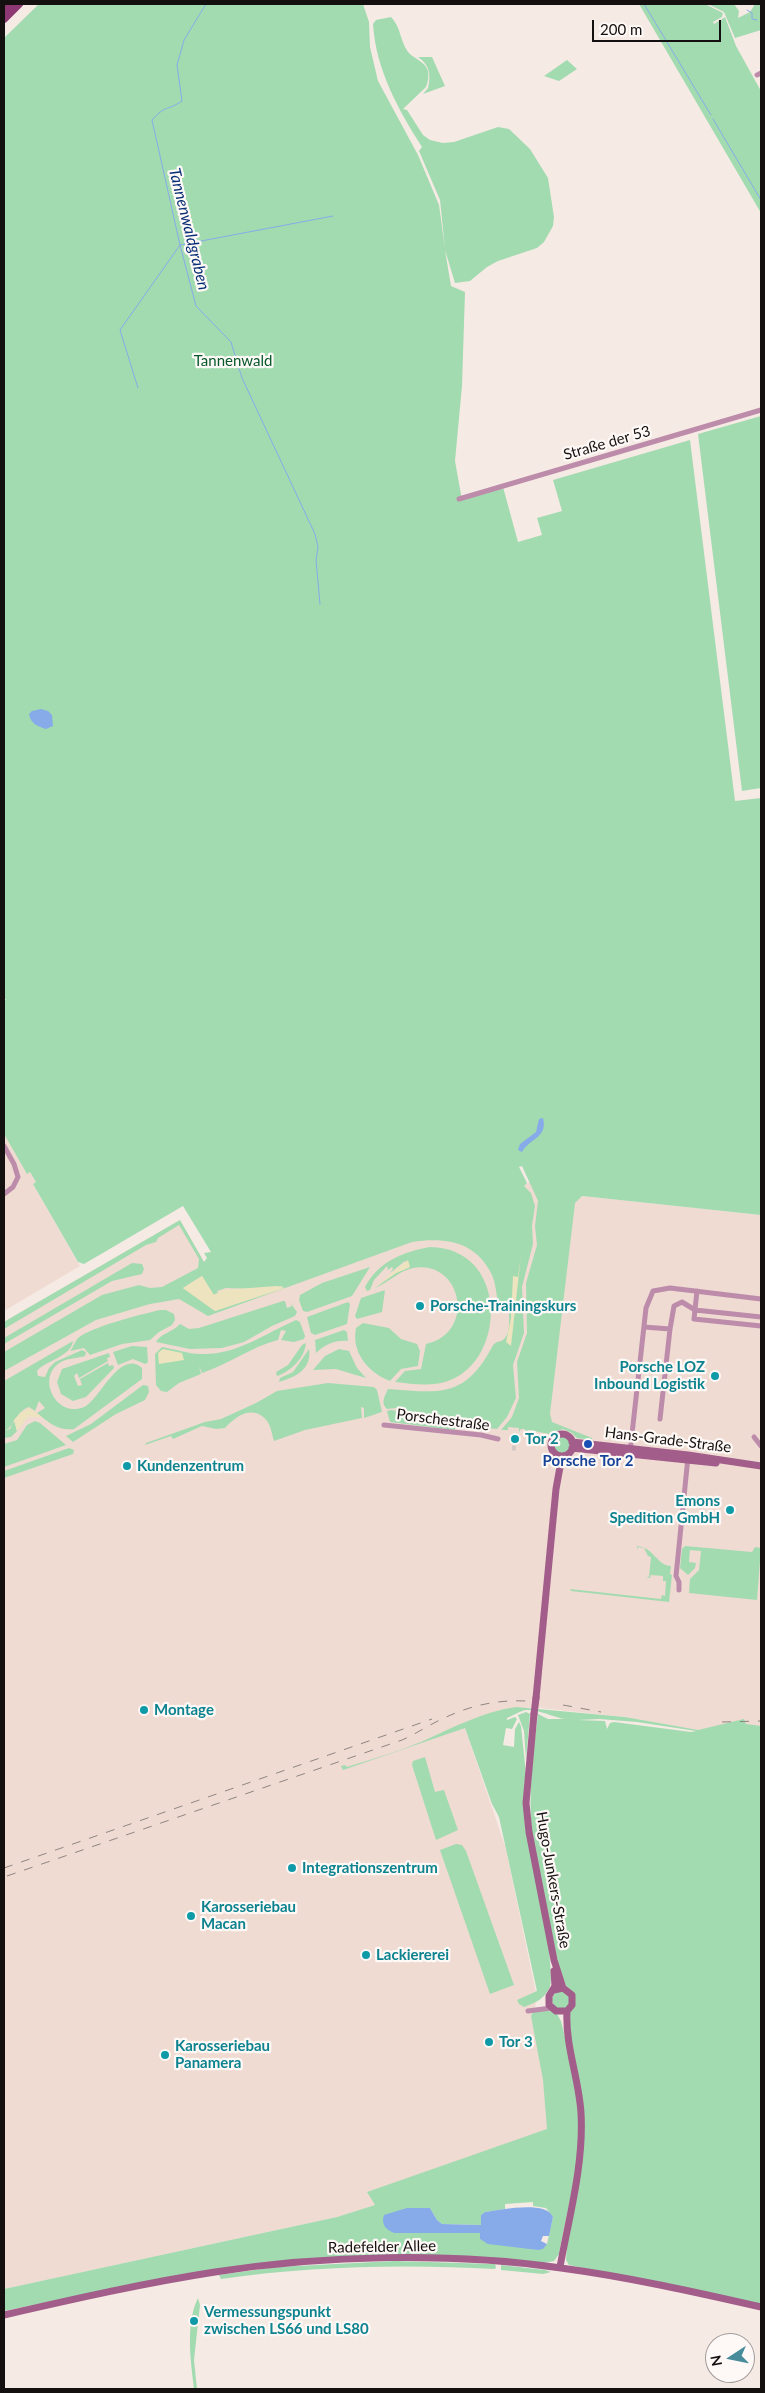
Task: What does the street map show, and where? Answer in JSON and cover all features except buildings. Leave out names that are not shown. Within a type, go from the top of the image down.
[{"type":"main road","points":[[4,10],[10,4]]},
{"type":"main road","points":[[4,19],[18,4]]},
{"type":"street","name":"Straße der 53","points":[[459,499],[761,410]]},
{"type":"street","points":[[4,1146],[18,1172],[16,1182],[4,1194]]},
{"type":"street","points":[[630,1452],[648,1298],[653,1291],[670,1288],[761,1298]]},
{"type":"street","points":[[697,1291],[694,1320],[761,1326]]},
{"type":"street","points":[[660,1419],[672,1309],[676,1304],[686,1302],[695,1310],[761,1317]]},
{"type":"street","points":[[644,1327],[670,1330]]},
{"type":"street","name":"Porschestraße","points":[[384,1425],[481,1435],[498,1439]]},
{"type":"street","points":[[565,1435],[572,1445],[568,1454],[559,1455],[551,1446],[555,1437],[565,1435]]},
{"type":"street","points":[[754,1437],[761,1446]]},
{"type":"street","name":"Hans-Grade-Straße","points":[[572,1445],[761,1466]]},
{"type":"street","name":"Hugo-Junkers-Straße","points":[[559,1455],[526,1803],[529,1832],[554,1960],[563,1988],[570,1991],[573,1998],[572,2006],[567,2011],[569,2038],[579,2092],[581,2139],[560,2267]]},
{"type":"street","points":[[679,1590],[679,1582],[676,1576],[688,1458]]},
{"type":"street","name":"Hugo-Junkers-Straße","points":[[554,1960],[554,1990]]},
{"type":"street","points":[[536,2009],[548,1999],[554,1990],[563,1988]]},
{"type":"street","points":[[548,1999],[551,2008]]},
{"type":"street","points":[[528,2011],[551,2008],[559,2012],[567,2011]]},
{"type":"street","name":"Hugo-Junkers-Straße","points":[[559,2012],[569,2038]]},
{"type":"street","name":"Radefelder Allee","points":[[4,2315],[90,2296],[216,2272],[354,2259],[428,2259],[560,2267],[629,2279],[761,2307]]},
{"type":"shaded area","points":[[4,1134],[27,1173],[30,1172],[36,1182],[33,1184],[80,1266],[4,1311]]},
{"type":"shaded area","points":[[550,1173],[582,1196],[761,1215],[761,1737],[699,1731],[625,1717],[531,1707],[465,1728],[506,1849],[536,1993],[535,2014],[572,2149],[409,2178],[368,2192],[376,2205],[337,2217],[4,2289],[4,1322],[180,1220],[217,1284],[466,1211]]},
{"type":"green space","name":"Tannenwald","points":[[39,4],[363,4],[369,22],[370,47],[378,81],[418,155],[439,205],[445,248],[440,200],[419,151],[422,147],[397,104],[383,73],[375,41],[373,24],[376,20],[391,17],[397,25],[408,52],[422,62],[428,71],[426,87],[403,109],[407,110],[423,135],[430,140],[443,143],[454,142],[498,127],[509,129],[530,149],[548,178],[554,217],[553,226],[544,242],[537,248],[498,261],[487,267],[470,281],[455,283],[445,250],[451,286],[465,292],[462,386],[455,461],[462,500],[503,487],[518,542],[542,535],[537,518],[562,511],[553,480],[690,440],[735,801],[761,798],[761,1215],[582,1196],[575,1203],[550,1414],[552,1422],[592,1438],[592,1440],[577,1438],[572,1433],[563,1429],[549,1434],[529,1430],[525,1432],[525,1429],[521,1429],[519,1432],[519,1428],[508,1427],[508,1430],[501,1430],[512,1417],[519,1398],[517,1362],[527,1333],[526,1283],[537,1245],[535,1226],[538,1201],[522,1166],[519,1167],[527,1183],[524,1186],[531,1193],[535,1206],[532,1226],[533,1244],[522,1287],[524,1333],[513,1365],[516,1398],[507,1417],[497,1429],[423,1421],[411,1417],[396,1408],[387,1409],[384,1404],[388,1389],[437,1391],[461,1384],[472,1376],[482,1364],[494,1344],[506,1336],[509,1328],[509,1312],[498,1302],[492,1275],[477,1255],[468,1248],[448,1241],[412,1242],[208,1316],[179,1299],[150,1304],[96,1320],[4,1371],[4,1352],[102,1295],[139,1285],[150,1288],[162,1287],[198,1268],[199,1259],[179,1225],[158,1238],[156,1242],[146,1245],[4,1329],[4,1322],[180,1220],[204,1262],[207,1258],[204,1253],[211,1252],[183,1206],[84,1264],[78,1262],[33,1184],[36,1182],[30,1172],[27,1174],[4,1134],[4,1001],[6,1000],[4,997],[4,38]],"holes":[[[208,1274],[217,1291],[226,1288],[252,1289],[284,1286],[215,1311],[183,1288],[202,1276],[213,1295],[218,1293]]]},
{"type":"green space","points":[[639,4],[705,4],[723,13],[722,17],[713,22],[714,24],[725,17],[736,46],[761,91],[761,213]]},
{"type":"green space","points":[[708,4],[734,4],[739,11],[738,18],[750,12],[755,4],[761,4],[761,30],[735,38],[724,12]]},
{"type":"green space","points":[[418,57],[432,57],[445,86],[423,94],[428,88],[429,75],[425,63]]},
{"type":"green space","points":[[567,60],[577,69],[559,81],[544,76]]},
{"type":"green space","points":[[761,416],[761,788],[742,791],[698,434]]},
{"type":"green space","points":[[430,1247],[456,1252],[474,1266],[486,1285],[491,1307],[489,1330],[481,1352],[467,1370],[448,1381],[429,1384],[395,1382],[405,1371],[421,1369],[426,1344],[442,1337],[452,1326],[457,1313],[457,1299],[452,1285],[443,1275],[430,1268],[408,1269],[375,1288],[396,1273],[410,1267],[405,1261],[390,1273],[393,1269],[392,1267],[388,1270],[387,1266],[374,1280],[370,1290],[367,1291],[365,1287],[377,1270],[393,1259]]},
{"type":"green space","points":[[132,1263],[142,1264],[144,1269],[142,1274],[112,1281],[4,1344],[4,1338]]},
{"type":"green space","points":[[370,1267],[352,1296],[307,1312],[303,1311],[299,1300],[300,1295],[322,1283]]},
{"type":"green space","points":[[385,1290],[382,1312],[357,1319],[355,1316],[361,1298]]},
{"type":"green space","points":[[285,1301],[287,1308],[292,1306],[290,1302],[297,1312],[295,1316],[272,1326],[244,1342],[222,1348],[190,1349],[156,1342],[180,1324],[189,1329],[199,1328]]},
{"type":"green space","points":[[348,1302],[350,1304],[347,1324],[315,1335],[311,1333],[307,1317]]},
{"type":"green space","points":[[166,1310],[174,1314],[175,1320],[172,1325],[159,1332],[150,1340],[122,1344],[90,1355],[84,1348],[70,1351],[78,1338],[85,1334],[117,1321]]},
{"type":"green space","points":[[296,1320],[300,1322],[305,1336],[304,1339],[294,1342],[281,1340],[286,1331],[281,1330],[278,1340],[212,1369],[202,1373],[199,1366],[201,1374],[179,1383],[167,1392],[161,1391],[156,1385],[155,1354],[162,1347],[196,1354],[227,1351],[250,1343]]},
{"type":"green space","points":[[363,1323],[389,1328],[401,1339],[417,1344],[420,1351],[418,1366],[401,1369],[390,1381],[375,1373],[363,1361],[356,1346],[356,1328]]},
{"type":"green space","points":[[344,1330],[347,1332],[348,1341],[331,1343],[316,1353],[315,1340]]},
{"type":"green space","points":[[73,1341],[68,1351],[37,1371],[38,1376],[45,1377],[49,1368],[55,1362],[82,1350],[86,1352],[85,1356],[68,1359],[54,1367],[50,1376],[52,1394],[57,1401],[65,1407],[74,1409],[84,1407],[90,1403],[110,1378],[126,1365],[134,1364],[142,1368],[142,1379],[74,1429],[63,1429],[41,1417],[37,1413],[45,1408],[39,1401],[35,1411],[29,1407],[21,1412],[14,1421],[17,1431],[11,1437],[4,1438],[4,1381]]},
{"type":"green space","points":[[306,1343],[303,1354],[296,1364],[277,1376],[276,1372],[288,1365],[302,1345]]},
{"type":"green space","points":[[132,1346],[147,1347],[148,1362],[145,1364],[133,1359],[118,1365],[113,1352]]},
{"type":"green space","points":[[309,1349],[308,1362],[302,1371],[291,1378],[279,1382],[280,1378],[293,1372]]},
{"type":"green space","points":[[339,1349],[349,1351],[357,1368],[366,1378],[336,1369],[313,1370],[325,1356]]},
{"type":"green space","points":[[109,1353],[108,1361],[79,1378],[77,1373],[74,1376],[78,1386],[82,1385],[80,1379],[108,1363],[109,1366],[113,1365],[114,1368],[86,1397],[73,1401],[61,1394],[57,1382],[62,1369]]},
{"type":"green space","points":[[328,1383],[374,1387],[377,1390],[382,1412],[364,1418],[364,1408],[361,1407],[362,1418],[305,1430],[274,1441],[267,1421],[256,1413],[250,1413],[234,1419],[225,1428],[216,1429],[202,1426],[173,1439],[171,1436],[145,1445],[146,1443],[205,1422],[221,1419],[277,1391]]},
{"type":"green space","points":[[143,1385],[148,1386],[149,1392],[145,1400],[116,1414],[73,1442],[66,1436],[91,1424]]},
{"type":"green space","points":[[387,1411],[398,1411],[417,1421],[455,1426],[455,1430],[390,1422]]},
{"type":"green space","points":[[35,1421],[66,1445],[4,1467],[4,1444],[17,1440],[27,1425]]},
{"type":"green space","points":[[559,1437],[565,1437],[570,1442],[568,1451],[559,1453],[554,1448],[554,1442]]},
{"type":"green space","points":[[69,1448],[74,1450],[73,1454],[4,1478],[4,1471]]},
{"type":"green space","points":[[637,1546],[643,1547],[662,1563],[671,1566],[669,1602],[571,1591],[570,1589],[661,1599],[662,1595],[665,1596],[666,1581],[663,1581],[663,1576],[651,1575],[650,1578],[646,1578],[649,1577],[651,1557],[648,1556],[644,1548],[638,1547],[637,1550]]},
{"type":"green space","points":[[685,1546],[752,1552],[755,1547],[761,1548],[757,1600],[689,1593],[690,1579],[699,1570],[701,1551],[690,1550],[689,1562],[696,1563],[695,1568],[688,1575],[680,1568],[682,1549]]},
{"type":"green space","points":[[516,1707],[625,1717],[698,1730],[744,1719],[746,1724],[761,1726],[761,2306],[569,2265],[566,2260],[583,2137],[568,2017],[573,1992],[566,1986],[558,1964],[532,1833],[531,1803],[538,1714],[548,1719],[565,1719],[536,1711],[521,1711],[507,1718],[507,1720],[515,1717],[517,1719],[512,1729],[506,1728],[503,1745],[514,1747],[515,1729],[519,1722],[526,1774],[524,1785],[541,1891],[551,1975],[550,1987],[540,2000],[524,2007],[517,2000],[537,1991],[499,1817],[492,1804],[465,1728],[343,1770],[341,1766],[345,1765],[347,1767],[403,1749],[467,1721],[503,1709]],"holes":[[[599,1719],[637,1722],[696,1731],[691,1732],[614,1722],[610,1723],[607,1729],[605,1721],[578,1720]]]},
{"type":"green space","points":[[526,1712],[530,1714],[526,1760],[524,1731],[518,1715]]},
{"type":"green space","points":[[425,1757],[435,1792],[444,1790],[458,1830],[436,1840],[412,1765],[413,1761]]},
{"type":"green space","points":[[456,1844],[462,1845],[466,1851],[514,1985],[490,1994],[440,1850]]},
{"type":"green space","points":[[561,1991],[567,1994],[570,2000],[567,2006],[561,2009],[555,2006],[552,2000],[555,1994]]},
{"type":"green space","points":[[548,2009],[557,2014],[561,2021],[578,2106],[579,2135],[576,2169],[559,2254],[554,2261],[544,2263],[309,2259],[141,2283],[4,2311],[4,2289],[337,2217],[375,2205],[367,2192],[547,2129],[543,2080],[531,2016],[533,2012]],"holes":[[[533,2202],[533,2206],[546,2208],[553,2217],[547,2244],[538,2250],[480,2239],[481,2233],[394,2233],[430,2208],[437,2220],[442,2224],[481,2225],[481,2215],[485,2212],[505,2209],[505,2204]]]},
{"type":"green space","points":[[394,2261],[495,2264],[496,2267],[495,2269],[357,2267],[289,2271],[221,2279],[219,2275],[276,2267]]},
{"type":"green space","points":[[501,2265],[551,2272],[543,2274],[501,2270]]},
{"type":"green space","points":[[198,2298],[200,2305],[194,2360],[197,2389],[194,2389],[190,2331],[191,2319]]},
{"type":"sand","points":[[521,1255],[511,1346],[506,1342],[511,1318],[513,1276],[518,1277]]},
{"type":"sand","points":[[408,1260],[410,1267],[396,1273],[375,1287]]},
{"type":"sand","points":[[202,1276],[214,1295],[223,1290],[277,1286],[285,1288],[215,1311],[183,1288]]},
{"type":"sand","points":[[163,1349],[182,1353],[184,1360],[159,1364],[158,1353]]},
{"type":"sand","points":[[29,1408],[42,1417],[28,1417],[17,1431],[14,1420],[20,1413]]},
{"type":"water","points":[[41,709],[48,711],[52,715],[53,726],[46,729],[37,726],[31,720],[29,714],[32,711]]},
{"type":"water","points":[[543,1118],[544,1125],[541,1134],[525,1147],[522,1152],[518,1150],[520,1144],[536,1132],[539,1119]]},
{"type":"water","points":[[522,2207],[542,2209],[549,2212],[553,2217],[549,2236],[543,2236],[541,2241],[547,2244],[543,2249],[538,2250],[488,2244],[480,2239],[480,2233],[394,2233],[388,2230],[383,2224],[384,2215],[407,2208],[430,2208],[437,2220],[442,2224],[481,2225],[481,2215],[485,2212]]},
{"type":"waterway","name":"Tannenwaldgraben","points":[[206,4],[184,40],[177,65],[182,101],[163,110],[152,120],[180,245],[196,306],[231,342],[242,378],[315,534],[318,547],[316,560],[320,604]]},
{"type":"waterway","points":[[644,4],[711,115]]},
{"type":"waterway","points":[[747,10],[752,13],[752,19],[757,20]]},
{"type":"waterway","points":[[713,119],[761,200]]},
{"type":"waterway","name":"Tannenwaldgraben","points":[[138,388],[120,330],[180,245],[333,216]]},
{"type":"railway","points":[[7,1876],[402,1740],[452,1714],[476,1706],[512,1701],[538,1702]]},
{"type":"railway","points":[[563,1705],[601,1712]]},
{"type":"railway","points":[[4,1868],[432,1719]]},
{"type":"railway","points":[[722,1722],[761,1721]]},
{"type":"place","name":"Porsche-Trainingskurs","points":[[420,1306]]},
{"type":"place","name":"Porsche LOZ Inbound Logistik","points":[[715,1376]]},
{"type":"place","name":"Tor 2","points":[[515,1439]]},
{"type":"place","name":"Porsche Tor 2","points":[[588,1444]]},
{"type":"place","name":"Kundenzentrum","points":[[127,1466]]},
{"type":"place","name":"Emons Spedition GmbH","points":[[730,1510]]},
{"type":"place","name":"Montage","points":[[144,1710]]},
{"type":"place","name":"Integrationszentrum","points":[[292,1868]]},
{"type":"place","name":"Karosseriebau Macan","points":[[191,1916]]},
{"type":"place","name":"Lackiererei","points":[[366,1955]]},
{"type":"place","name":"Tor 3","points":[[489,2042]]},
{"type":"place","name":"Karosseriebau Panamera","points":[[165,2055]]},
{"type":"place","name":"Vermessungspunkt zwischen LS66 und LS80","points":[[194,2321]]}]
